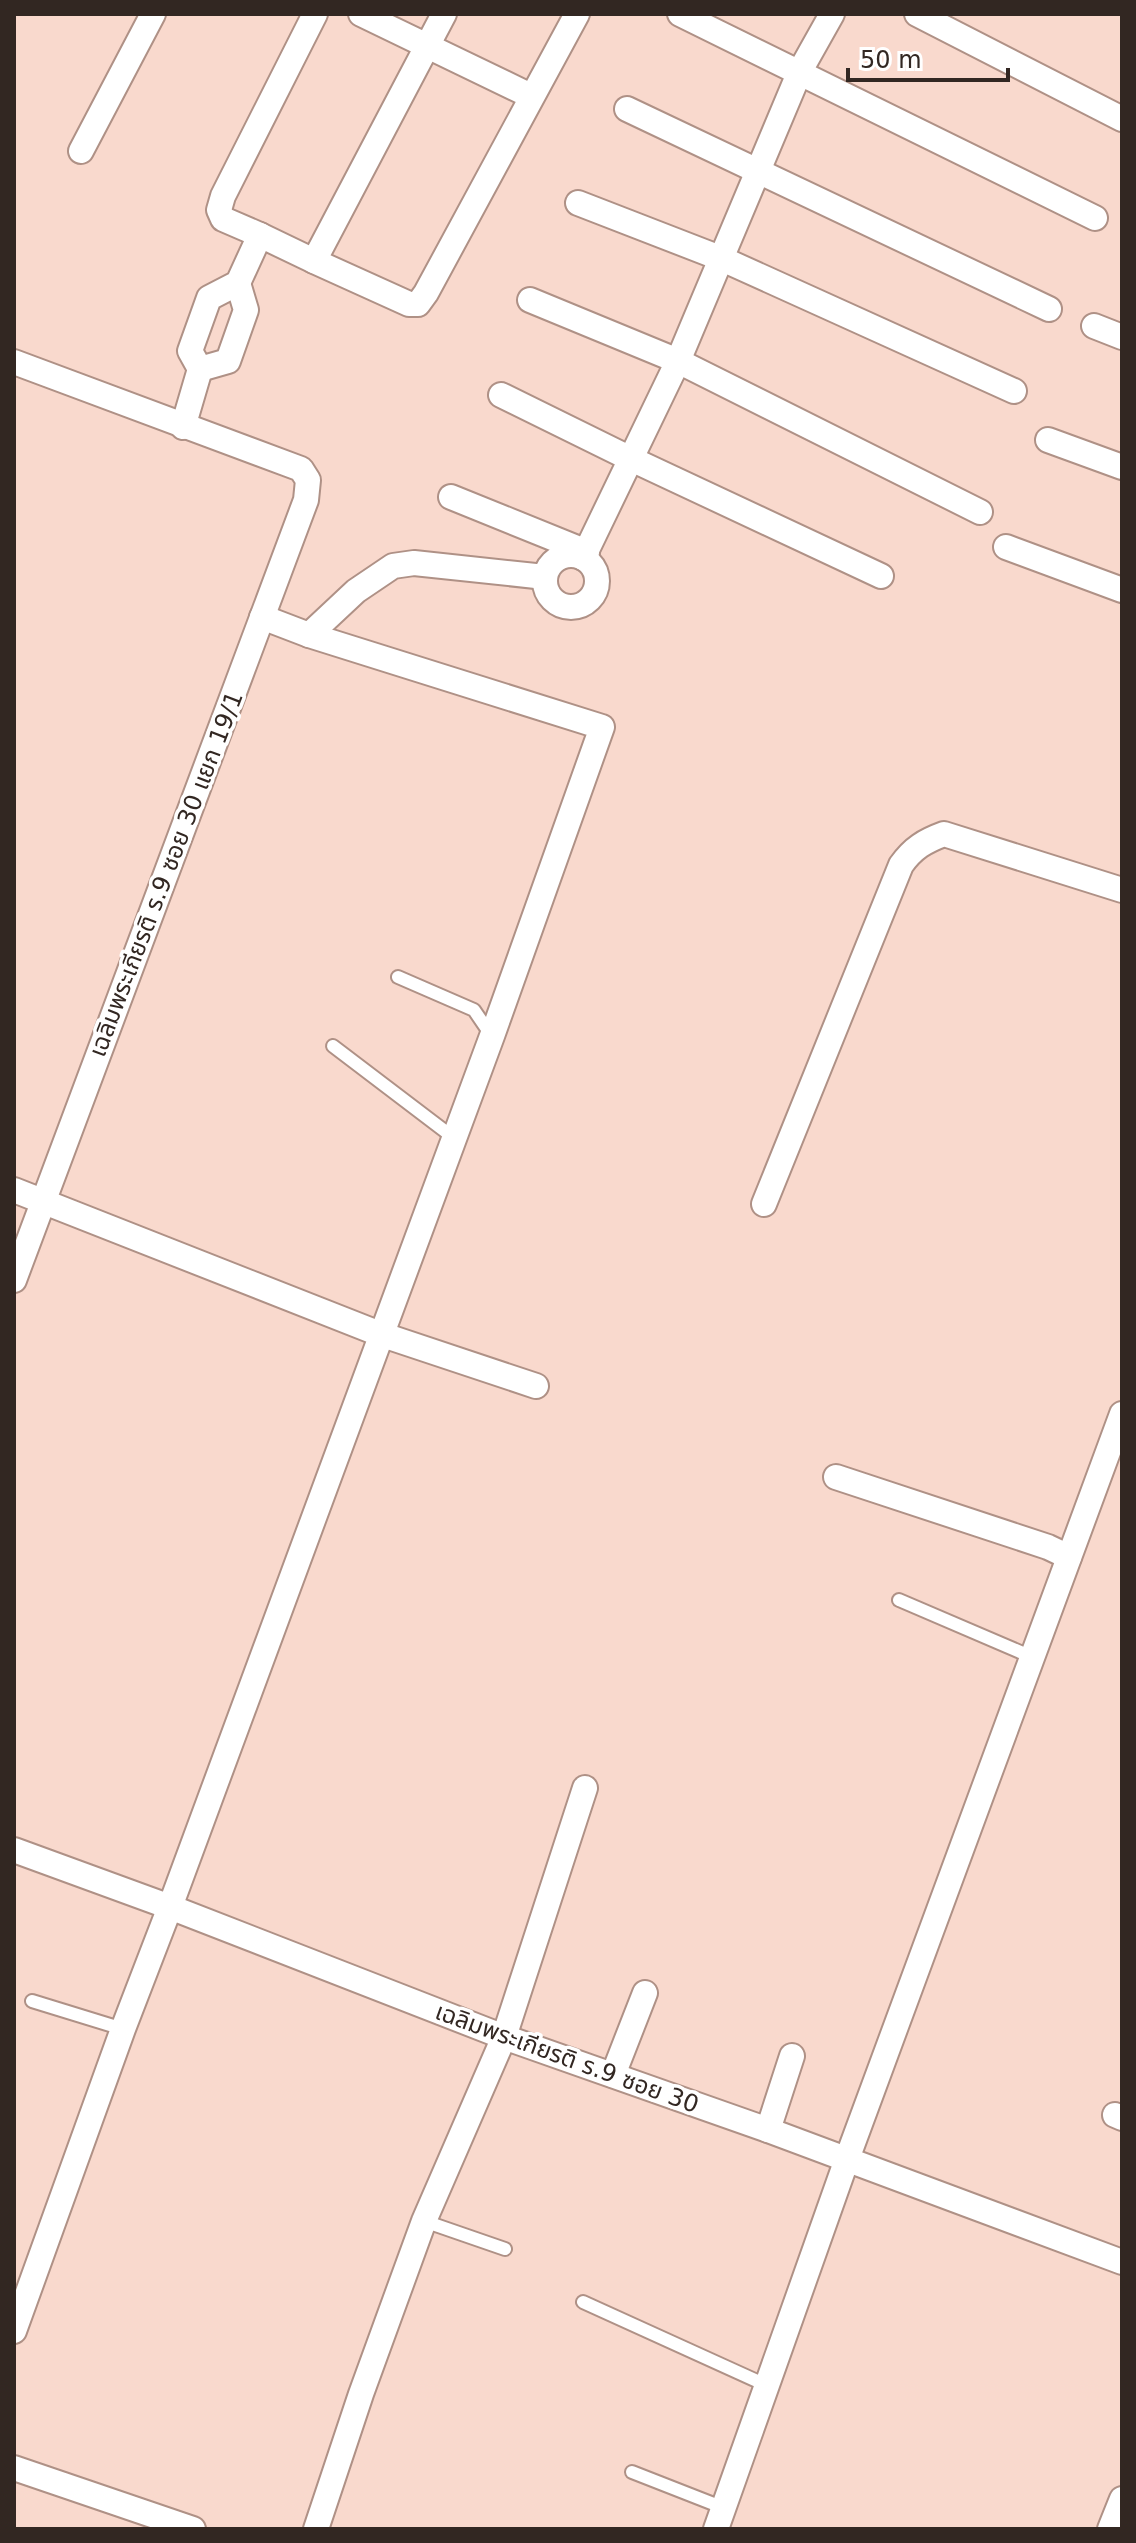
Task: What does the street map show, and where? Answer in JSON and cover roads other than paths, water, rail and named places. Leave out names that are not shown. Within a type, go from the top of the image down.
[{"type":"street","points":[[81,151],[153,14]]},
{"type":"street","points":[[315,14],[223,196],[219,210],[223,219],[409,304],[418,304],[426,293],[577,14]]},
{"type":"street","points":[[361,14],[531,96]]},
{"type":"street","points":[[314,261],[444,14]]},
{"type":"street","points":[[680,14],[1095,218]]},
{"type":"street","points":[[585,555],[678,361],[800,71],[832,14]]},
{"type":"street","points":[[917,14],[1122,119]]},
{"type":"street","points":[[627,109],[1049,309]]},
{"type":"street","points":[[578,203],[720,258],[1014,391]]},
{"type":"street","points":[[14,362],[183,427],[200,369],[190,351],[209,298],[238,283],[260,235]]},
{"type":"street","points":[[200,369],[228,361],[246,310],[238,283]]},
{"type":"street","points":[[530,300],[678,361],[980,512]]},
{"type":"street","points":[[1094,326],[1122,337]]},
{"type":"street","points":[[501,395],[881,576]]},
{"type":"street","name":"เฉลิมพระเกียรติ ร.9 ซอย 30 แยก 19/1","points":[[14,1280],[306,500],[308,480],[301,469],[183,427]]},
{"type":"street","points":[[1048,440],[1122,467]]},
{"type":"street","points":[[451,497],[585,555],[595,571],[593,596],[579,606],[561,605],[554,601],[545,585],[545,577],[560,558],[585,555]]},
{"type":"street","points":[[1006,547],[1122,590]]},
{"type":"street","points":[[309,635],[356,591],[393,566],[414,563],[545,577]]},
{"type":"street","points":[[14,2331],[492,1036],[602,727],[309,635],[262,617]]},
{"type":"street","points":[[764,1204],[901,865],[910,851],[944,834],[1122,890]]},
{"type":"street","points":[[14,1190],[380,1334],[536,1386]]},
{"type":"street","points":[[720,2518],[847,2159],[1122,1414]]},
{"type":"street","points":[[836,1477],[1048,1547],[1069,1557]]},
{"type":"street","points":[[316,2529],[424,2221],[504,2037],[585,1788]]},
{"type":"street","name":"เฉลิมพระเกียรติ ร.9 ซอย 30","points":[[14,1850],[504,2037],[768,2130],[1122,2262]]},
{"type":"street","points":[[613,2075],[645,1993]]},
{"type":"street","points":[[768,2130],[792,2056]]},
{"type":"street","points":[[14,2468],[193,2529]]},
{"type":"street","points":[[1110,2529],[1122,2499]]},
{"type":"lane","points":[[398,977],[474,1010],[492,1036]]},
{"type":"lane","points":[[333,1046],[454,1138]]},
{"type":"lane","points":[[899,1600],[1032,1657]]},
{"type":"lane","points":[[32,2001],[123,2029]]},
{"type":"lane","points":[[424,2221],[505,2249]]},
{"type":"lane","points":[[583,2302],[768,2386]]},
{"type":"lane","points":[[632,2472],[720,2518]]}]
